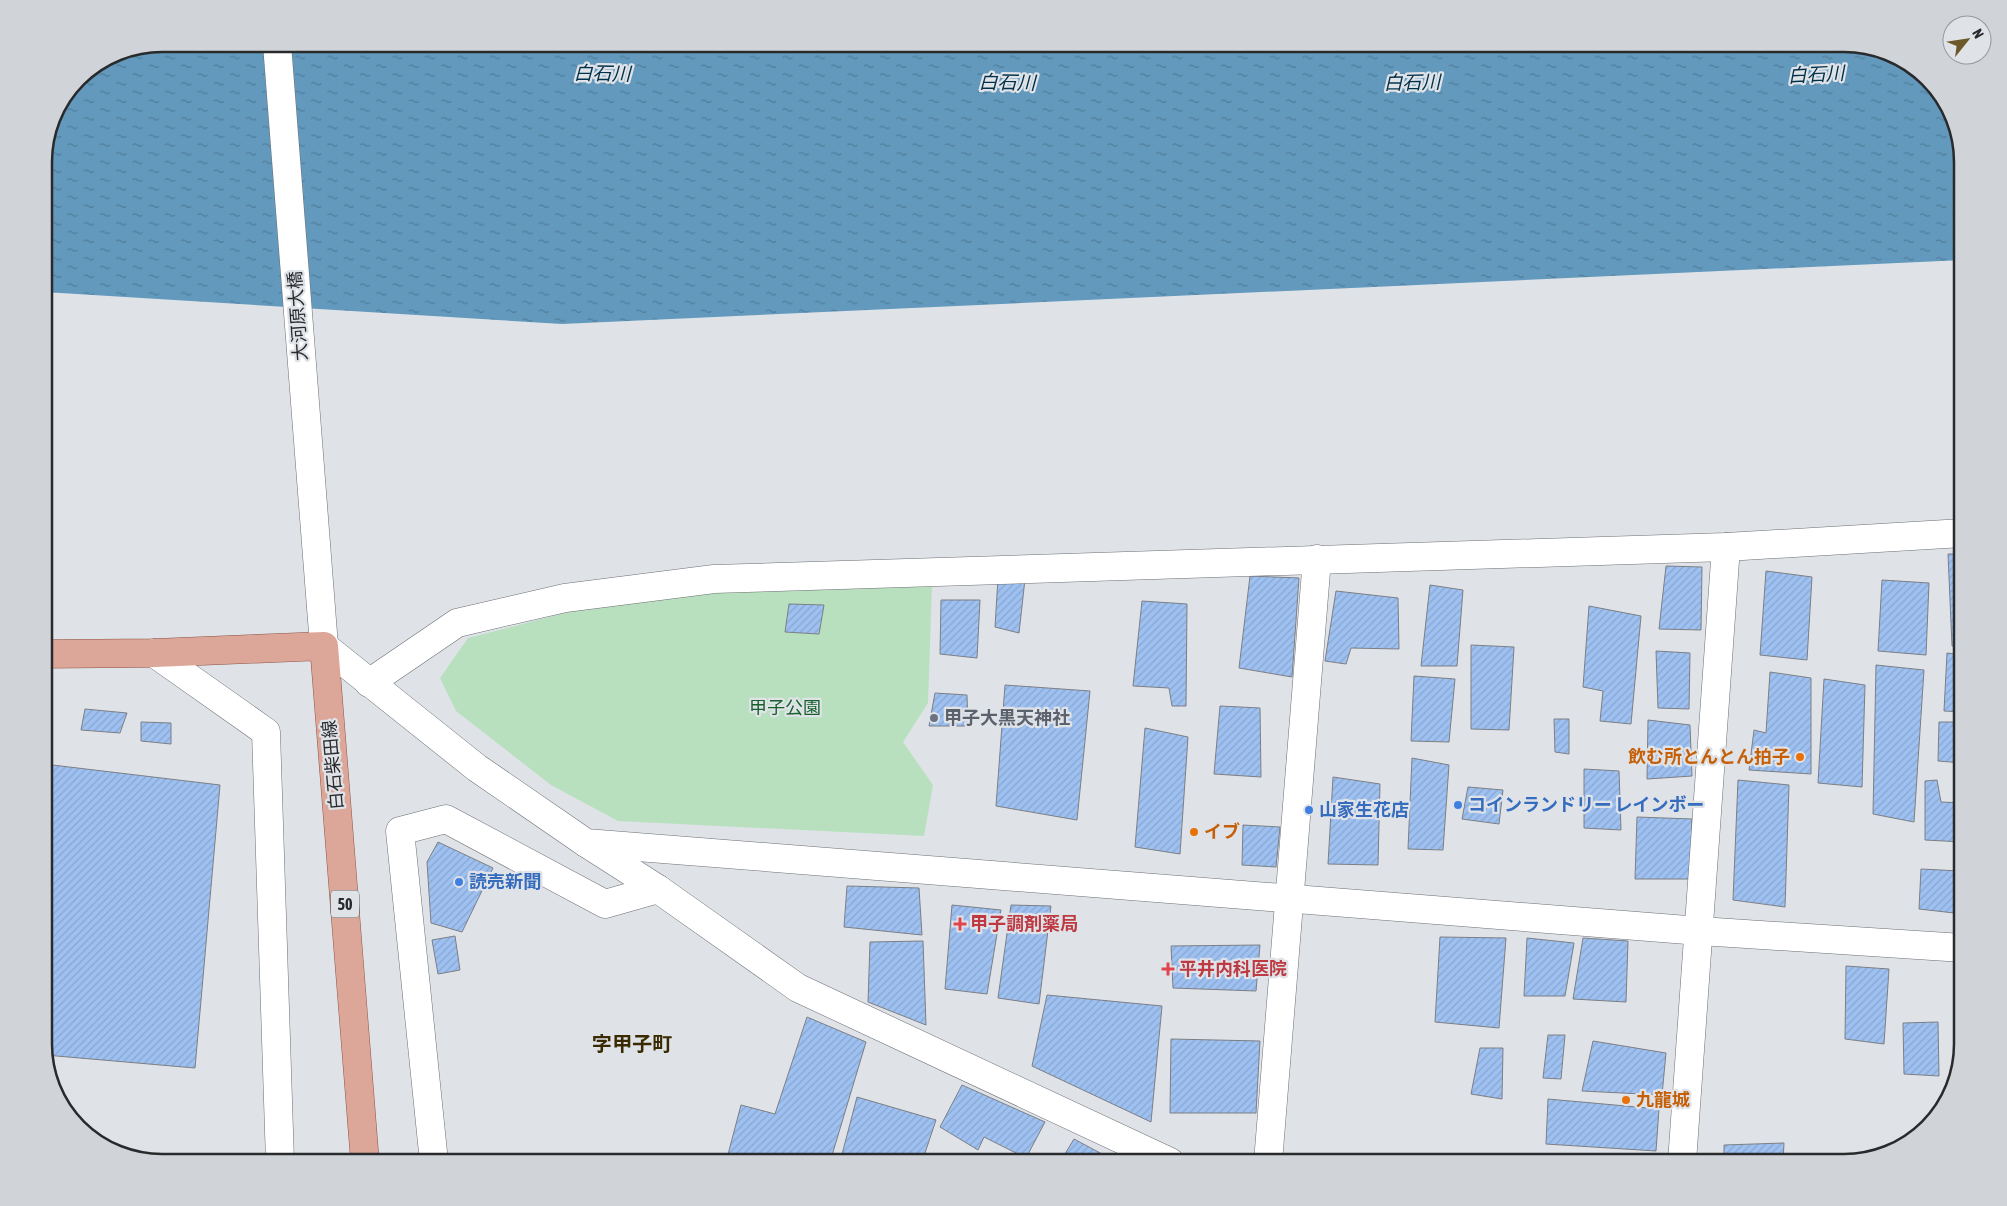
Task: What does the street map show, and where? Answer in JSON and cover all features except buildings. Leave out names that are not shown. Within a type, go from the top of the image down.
[{"type":"main road","points":[[53,654],[154,653],[324,646]]},
{"type":"main road","name":"白石柴田線","points":[[324,646],[364,1154]]},
{"type":"street","name":"大河原大橋","points":[[278,52],[324,646]]},
{"type":"street","points":[[369,683],[457,623],[565,598],[714,579],[1726,547],[1954,534]]},
{"type":"street","points":[[1683,1154],[1726,547]]},
{"type":"street","points":[[1269,1154],[1316,559]]},
{"type":"street","points":[[324,646],[477,768],[586,843],[658,889],[798,988],[1153,1154]]},
{"type":"street","points":[[154,653],[266,732],[280,1154]]},
{"type":"street","points":[[433,1154],[400,831],[446,819],[605,904],[658,889]]},
{"type":"street","points":[[586,843],[1700,931],[1954,947]]},
{"type":"green space","name":"甲子公園","points":[[932,585],[928,703],[903,742],[933,785],[924,836],[618,821],[551,785],[456,711],[440,678],[468,638],[580,609],[717,590]]},
{"type":"water","name":"白石川","points":[[163,52],[1844,52],[1873,56],[1899,67],[1911,75],[1932,96],[1940,108],[1951,134],[1954,148],[1954,260],[562,324],[53,293],[53,148],[61,120],[75,96],[101,71],[127,58]]},
{"type":"place","name":"甲子大黒天神社","points":[[934,718]]},
{"type":"place","name":"飲む所とんとん拍子","points":[[1800,757]]},
{"type":"place","name":"コインランドリー レインボー","points":[[1458,805]]},
{"type":"place","name":"山家生花店","points":[[1309,810]]},
{"type":"place","name":"イブ","points":[[1194,832]]},
{"type":"place","name":"読売新聞","points":[[459,882]]},
{"type":"place","name":"甲子調剤薬局","points":[[960,924]]},
{"type":"place","name":"平井内科医院","points":[[1168,969]]},
{"type":"place","name":"九龍城","points":[[1626,1100]]},
{"type":"district","name":"字甲子町","points":[[632,1044]]}]
